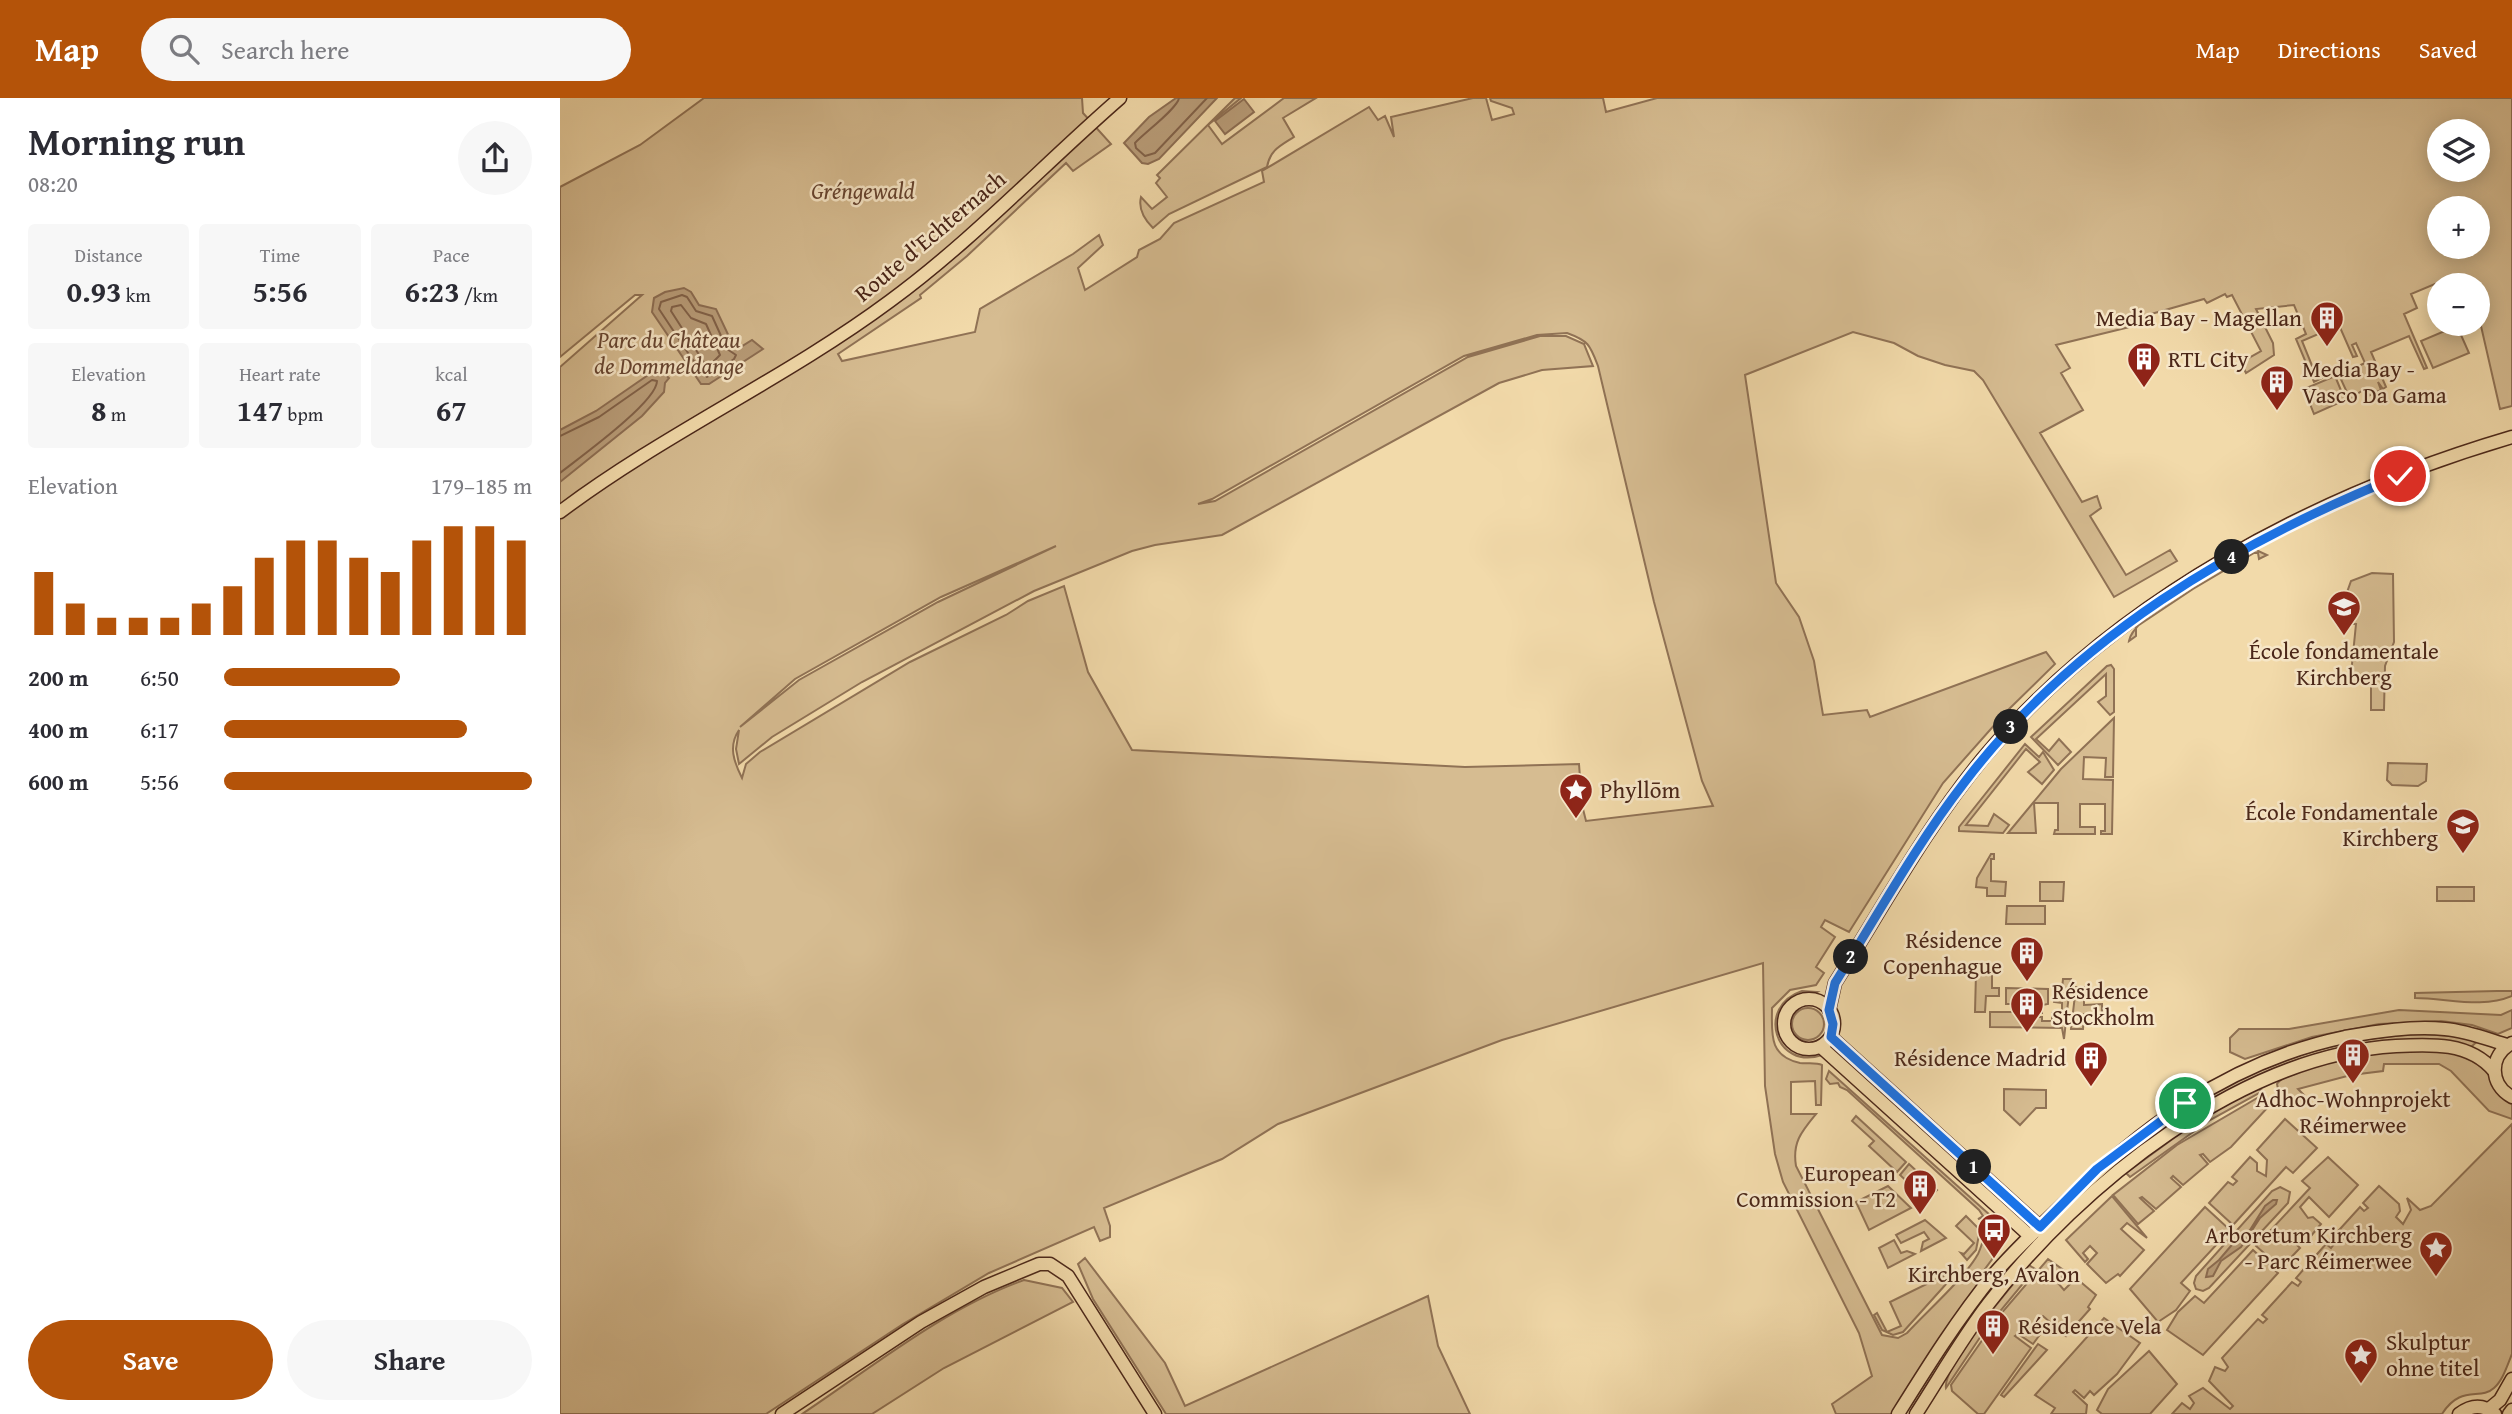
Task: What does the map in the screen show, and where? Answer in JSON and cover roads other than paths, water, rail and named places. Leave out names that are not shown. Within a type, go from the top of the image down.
[{"type":"main road","name":"Route d'Echternach","points":[[560,512],[620,469],[827,343],[889,302],[959,246],[1119,98]]},
{"type":"main road","points":[[1835,983],[1813,1000],[1800,1001],[1790,1008],[1784,1020],[1785,1031],[1790,1040],[1800,1047],[1821,1046],[1831,1037],[1833,1024],[1829,1010],[1835,983],[1946,807],[1977,766],[2011,726],[2054,683],[2115,632],[2199,576],[2292,524],[2398,477],[2512,437]]},
{"type":"main road","points":[[1813,1000],[1829,1010]]},
{"type":"main road","points":[[1898,1414],[1961,1317],[1993,1275],[2097,1169],[2160,1120],[2210,1087],[2278,1056],[2355,1035],[2415,1028],[2464,1032],[2510,1044]]},
{"type":"main road","points":[[1831,1037],[1980,1181],[2046,1240]]},
{"type":"main road","points":[[2494,1071],[2499,1053],[2510,1044]]},
{"type":"main road","points":[[1916,1414],[1989,1303],[2046,1240],[2122,1168],[2225,1098],[2289,1069],[2361,1050],[2414,1045],[2441,1045],[2470,1051],[2484,1059],[2494,1071],[2498,1085],[2512,1097]]},
{"type":"main road","points":[[1821,1046],[1980,1181]]},
{"type":"main road","points":[[782,1414],[921,1322],[984,1287],[1039,1264],[1050,1264],[1059,1267],[1076,1287],[1155,1414]]},
{"type":"main road","points":[[2459,1414],[2474,1406],[2492,1412],[2512,1379]]},
{"type":"water","points":[[1176,98],[1217,98],[1159,159],[1148,164],[1142,163],[1124,143],[1149,117]]},
{"type":"water","points":[[1244,99],[1254,112],[1225,134],[1215,121]]},
{"type":"water","points":[[684,288],[691,292],[699,305],[716,309],[733,345],[739,348],[752,340],[763,349],[709,384],[701,384],[652,312],[654,298],[665,292]]},
{"type":"water","points":[[660,370],[669,378],[664,392],[642,416],[560,482],[560,430],[596,411],[654,371]]},
{"type":"water","points":[[2277,1200],[2276,1204],[2260,1218],[2241,1247],[2221,1261],[2213,1276],[2206,1277],[2208,1269],[2236,1240],[2250,1230],[2265,1206]]},
{"type":"waterway","points":[[668,374],[686,363]]},
{"type":"place","name":"Media Bay - Magellan","points":[[2327,348]]},
{"type":"place","name":"RTL City","points":[[2144,389]]},
{"type":"place","name":"Media Bay - Vasco Da Gama","points":[[2277,412]]},
{"type":"place","name":"École fondamentale Kirchberg","points":[[2344,637]]},
{"type":"place","name":"Phyllōm","points":[[1576,820]]},
{"type":"place","name":"École Fondamentale Kirchberg","points":[[2463,855]]},
{"type":"place","name":"Résidence Copenhague","points":[[2027,983]]},
{"type":"place","name":"Résidence Stockholm","points":[[2027,1034]]},
{"type":"place","name":"Adhoc-Wohnprojekt Réimerwee","points":[[2353,1085]]},
{"type":"place","name":"Résidence Madrid","points":[[2091,1088]]},
{"type":"place","name":"European Commission - T2","points":[[1920,1216]]},
{"type":"place","name":"Kirchberg, Avalon","points":[[1994,1260]]},
{"type":"place","name":"Arboretum Kirchberg - Parc Réimerwee","points":[[2436,1278]]},
{"type":"place","name":"Résidence Vela","points":[[1993,1356]]},
{"type":"place","name":"Skulptur ohne titel","points":[[2361,1385]]},
{"type":"park label","name":"Gréngewald","points":[[863,191]]},
{"type":"park label","name":"Parc du Château de Dommeldange","points":[[669,353]]}]
